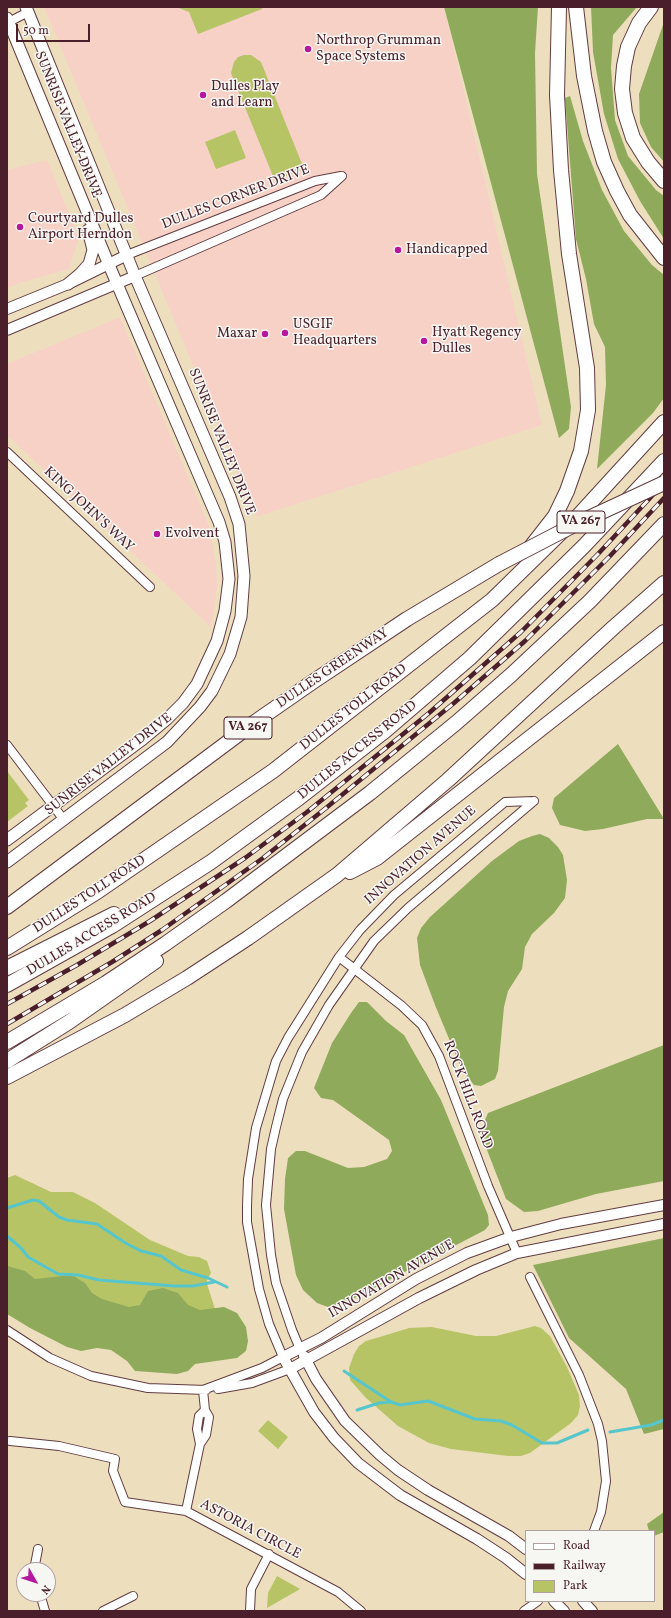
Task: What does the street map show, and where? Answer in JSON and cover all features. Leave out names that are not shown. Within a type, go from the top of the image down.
[{"type":"highway","points":[[446,634],[514,565],[547,528],[567,491],[578,464],[584,438],[588,410],[588,374],[569,254],[560,164],[557,95],[559,7]]},
{"type":"highway","points":[[576,7],[584,76],[595,131],[604,162],[630,215],[664,258]]},
{"type":"highway","points":[[650,7],[639,23],[628,47],[624,66],[622,89],[625,113],[634,138],[648,162],[664,181]]},
{"type":"highway","name":"DULLES TOLL ROAD","points":[[7,948],[96,892],[254,784],[344,716],[446,634],[492,600],[580,514],[664,422]]},
{"type":"highway","name":"DULLES ACCESS ROAD","points":[[7,985],[112,926],[211,862],[328,776],[441,684],[574,556],[664,462]]},
{"type":"highway","name":"DULLES GREENWAY","points":[[7,907],[256,722],[407,619],[499,564],[584,520],[664,483]]},
{"type":"highway","points":[[7,1042],[135,964],[226,901],[313,837],[399,770],[489,694],[590,601],[664,524]]},
{"type":"highway","points":[[7,1077],[93,1032],[168,989],[236,946],[308,896],[342,870],[409,814],[664,583]]},
{"type":"highway","points":[[308,896],[377,858],[664,632]]},
{"type":"highway","points":[[7,1062],[69,1022],[266,882],[313,837]]},
{"type":"highway","points":[[7,968],[87,928],[147,893],[211,862]]},
{"type":"main road","name":"SUNRISE VALLEY DRIVE","points":[[7,862],[167,742],[200,708],[215,686],[230,654],[241,617],[243,603],[244,560],[239,524],[235,511],[135,276],[27,10]]},
{"type":"main road","name":"SUNRISE VALLEY DRIVE","points":[[7,840],[155,730],[183,703],[197,684],[212,655],[222,627],[228,594],[227,560],[219,522],[108,265],[8,21]]},
{"type":"main road","points":[[68,284],[89,264],[92,250],[76,189]]},
{"type":"street","points":[[8,21],[27,10]]},
{"type":"street","name":"DULLES CORNER DRIVE","points":[[127,255],[315,181],[342,176],[320,195],[135,276]]},
{"type":"street","points":[[7,309],[68,284],[127,255]]},
{"type":"street","points":[[7,330],[135,276]]},
{"type":"street","name":"KING JOHN'S WAY","points":[[7,453],[150,587]]},
{"type":"street","points":[[7,745],[64,820]]},
{"type":"street","name":"INNOVATION AVENUE","points":[[354,968],[390,924],[534,801],[505,802],[394,895],[360,930],[339,957],[304,1010],[276,1061],[256,1128],[251,1156],[247,1222],[255,1272],[264,1308],[283,1357],[318,1416],[334,1438],[358,1463],[400,1495],[477,1539],[506,1558],[525,1573]]},
{"type":"street","name":"ROCK HILL ROAD","points":[[339,957],[402,1006],[422,1025],[440,1056],[488,1186],[517,1253]]},
{"type":"street","points":[[354,968],[316,1027],[302,1052],[283,1099],[271,1149],[266,1205],[271,1255],[276,1283],[300,1349],[316,1379],[345,1421],[380,1455],[398,1470],[422,1486],[509,1536],[525,1549]]},
{"type":"street","name":"INNOVATION AVENUE","points":[[283,1357],[300,1349],[439,1267],[466,1253],[511,1237],[561,1224],[664,1204]]},
{"type":"street","name":"INNOVATION AVENUE","points":[[290,1370],[419,1298],[476,1270],[517,1253],[664,1224]]},
{"type":"street","points":[[530,1277],[579,1375],[598,1424],[602,1441],[606,1481],[601,1512],[594,1530]]},
{"type":"street","points":[[7,1330],[50,1358],[91,1376],[148,1388],[203,1390],[252,1383],[290,1370]]},
{"type":"street","points":[[203,1390],[256,1370],[283,1357]]},
{"type":"street","points":[[186,1511],[200,1444],[197,1433],[199,1416],[205,1410],[203,1390]]},
{"type":"street","name":"ASTORIA CIRCLE","points":[[10,1441],[59,1446],[115,1459],[113,1471],[125,1502],[186,1511],[338,1592],[361,1611]]},
{"type":"street","points":[[36,1562],[38,1549]]},
{"type":"street","points":[[250,1611],[251,1589],[268,1554]]},
{"type":"street","points":[[103,1611],[133,1596]]},
{"type":"street","points":[[528,1610],[537,1602]]},
{"type":"street","points":[[555,1602],[564,1611]]},
{"type":"street","points":[[584,1602],[592,1611]]},
{"type":"shaded area","points":[[44,7],[444,7],[542,425],[256,517]]},
{"type":"shaded area","points":[[47,160],[79,238],[69,269],[7,288],[7,170]]},
{"type":"shaded area","points":[[120,317],[209,526],[216,564],[217,586],[211,627],[7,435],[7,364]]},
{"type":"green space","points":[[176,7],[262,7],[262,9],[198,34],[189,12]]},
{"type":"green space","points":[[444,7],[538,7],[535,53],[537,174],[571,407],[569,429],[559,438]]},
{"type":"green space","points":[[591,7],[637,7],[613,35],[611,68],[615,120],[628,156],[656,190],[664,196],[664,239],[640,201],[618,159],[604,114],[593,52]]},
{"type":"green space","points":[[664,22],[664,162],[651,147],[640,123],[639,94]]},
{"type":"green space","points":[[251,55],[261,62],[304,169],[275,181],[231,73],[234,62],[238,57]]},
{"type":"green space","points":[[570,96],[583,141],[602,190],[624,231],[652,265],[664,275],[664,398],[653,413],[597,469],[606,385],[605,347],[594,324],[586,279],[576,239],[565,98]]},
{"type":"green space","points":[[235,130],[246,158],[216,169],[205,142]]},
{"type":"green space","points":[[618,744],[664,819],[647,819],[603,829],[585,831],[560,825],[552,808],[554,798]]},
{"type":"green space","points":[[7,771],[29,800],[25,803],[28,806],[7,822]]},
{"type":"green space","points":[[540,834],[549,838],[558,847],[563,855],[567,880],[565,898],[554,913],[532,934],[525,947],[522,969],[508,991],[504,1007],[498,1071],[495,1079],[481,1086],[474,1085],[462,1070],[435,1005],[420,965],[417,938],[421,928],[430,917],[492,861],[519,841]]},
{"type":"green space","points":[[359,1002],[367,1002],[386,1021],[404,1035],[441,1100],[488,1215],[489,1225],[485,1230],[349,1301],[328,1307],[317,1303],[303,1290],[296,1275],[284,1209],[285,1179],[288,1158],[296,1151],[305,1151],[348,1168],[364,1167],[387,1159],[392,1151],[389,1140],[333,1100],[321,1098],[314,1088],[332,1043]]},
{"type":"green space","points":[[664,1045],[664,1181],[596,1194],[538,1211],[524,1212],[506,1199],[480,1132],[488,1113]]},
{"type":"green space","points":[[15,1175],[51,1192],[73,1192],[95,1203],[150,1240],[188,1256],[199,1257],[207,1261],[211,1273],[207,1280],[207,1284],[219,1321],[217,1332],[7,1274],[7,1178]]},
{"type":"green space","points":[[664,1238],[664,1429],[644,1434],[626,1389],[569,1338],[533,1265]]},
{"type":"green space","points":[[7,1266],[25,1271],[35,1279],[72,1275],[85,1283],[92,1293],[102,1299],[129,1307],[140,1305],[148,1291],[163,1288],[178,1293],[188,1305],[200,1310],[224,1307],[237,1313],[246,1327],[248,1341],[246,1351],[237,1358],[195,1364],[188,1371],[177,1374],[135,1371],[127,1361],[111,1350],[97,1348],[81,1351],[67,1347],[7,1314]]},
{"type":"green space","points":[[535,1326],[541,1328],[550,1336],[567,1367],[579,1395],[580,1406],[578,1415],[571,1423],[530,1453],[521,1456],[508,1456],[451,1449],[429,1443],[398,1426],[366,1398],[350,1380],[349,1368],[354,1354],[359,1346],[366,1341],[409,1328],[432,1327],[476,1336],[496,1336]]},
{"type":"green space","points":[[268,1420],[288,1437],[278,1449],[258,1431]]},
{"type":"green space","points":[[664,1512],[664,1532],[655,1536],[655,1530],[649,1530],[647,1524]]},
{"type":"green space","points":[[277,1576],[300,1589],[267,1608],[268,1593]]},
{"type":"waterway","points":[[7,1208],[33,1200],[39,1201],[59,1217],[67,1220],[97,1224],[127,1244],[141,1251],[161,1256],[181,1270],[208,1278],[227,1287]]},
{"type":"waterway","points":[[7,1236],[21,1248],[28,1257],[58,1274],[78,1275],[99,1280],[174,1286],[193,1286],[214,1282]]},
{"type":"waterway","points":[[344,1371],[391,1402],[400,1405],[428,1401],[475,1419],[501,1421],[512,1425],[542,1443],[557,1443],[588,1430]]},
{"type":"waterway","points":[[357,1410],[379,1403],[390,1402]]},
{"type":"waterway","points":[[610,1432],[651,1425],[664,1420]]},
{"type":"railway","points":[[7,1004],[77,965],[150,921],[245,858],[307,812],[429,713],[521,632],[598,554],[664,483]]},
{"type":"railway","points":[[7,1024],[112,962],[162,930],[263,858],[326,808],[454,703],[525,641],[610,556],[664,498]]},
{"type":"place","name":"Northrop Grumman Space Systems","points":[[308,49]]},
{"type":"place","name":"Dulles Play and Learn","points":[[203,95]]},
{"type":"place","name":"Courtyard Dulles Airport Herndon","points":[[20,227]]},
{"type":"place","name":"Handicapped","points":[[398,250]]},
{"type":"place","name":"USGIF Headquarters","points":[[285,333]]},
{"type":"place","name":"Maxar","points":[[265,334]]},
{"type":"place","name":"Hyatt Regency Dulles","points":[[424,341]]},
{"type":"place","name":"Evolvent","points":[[157,534]]}]
